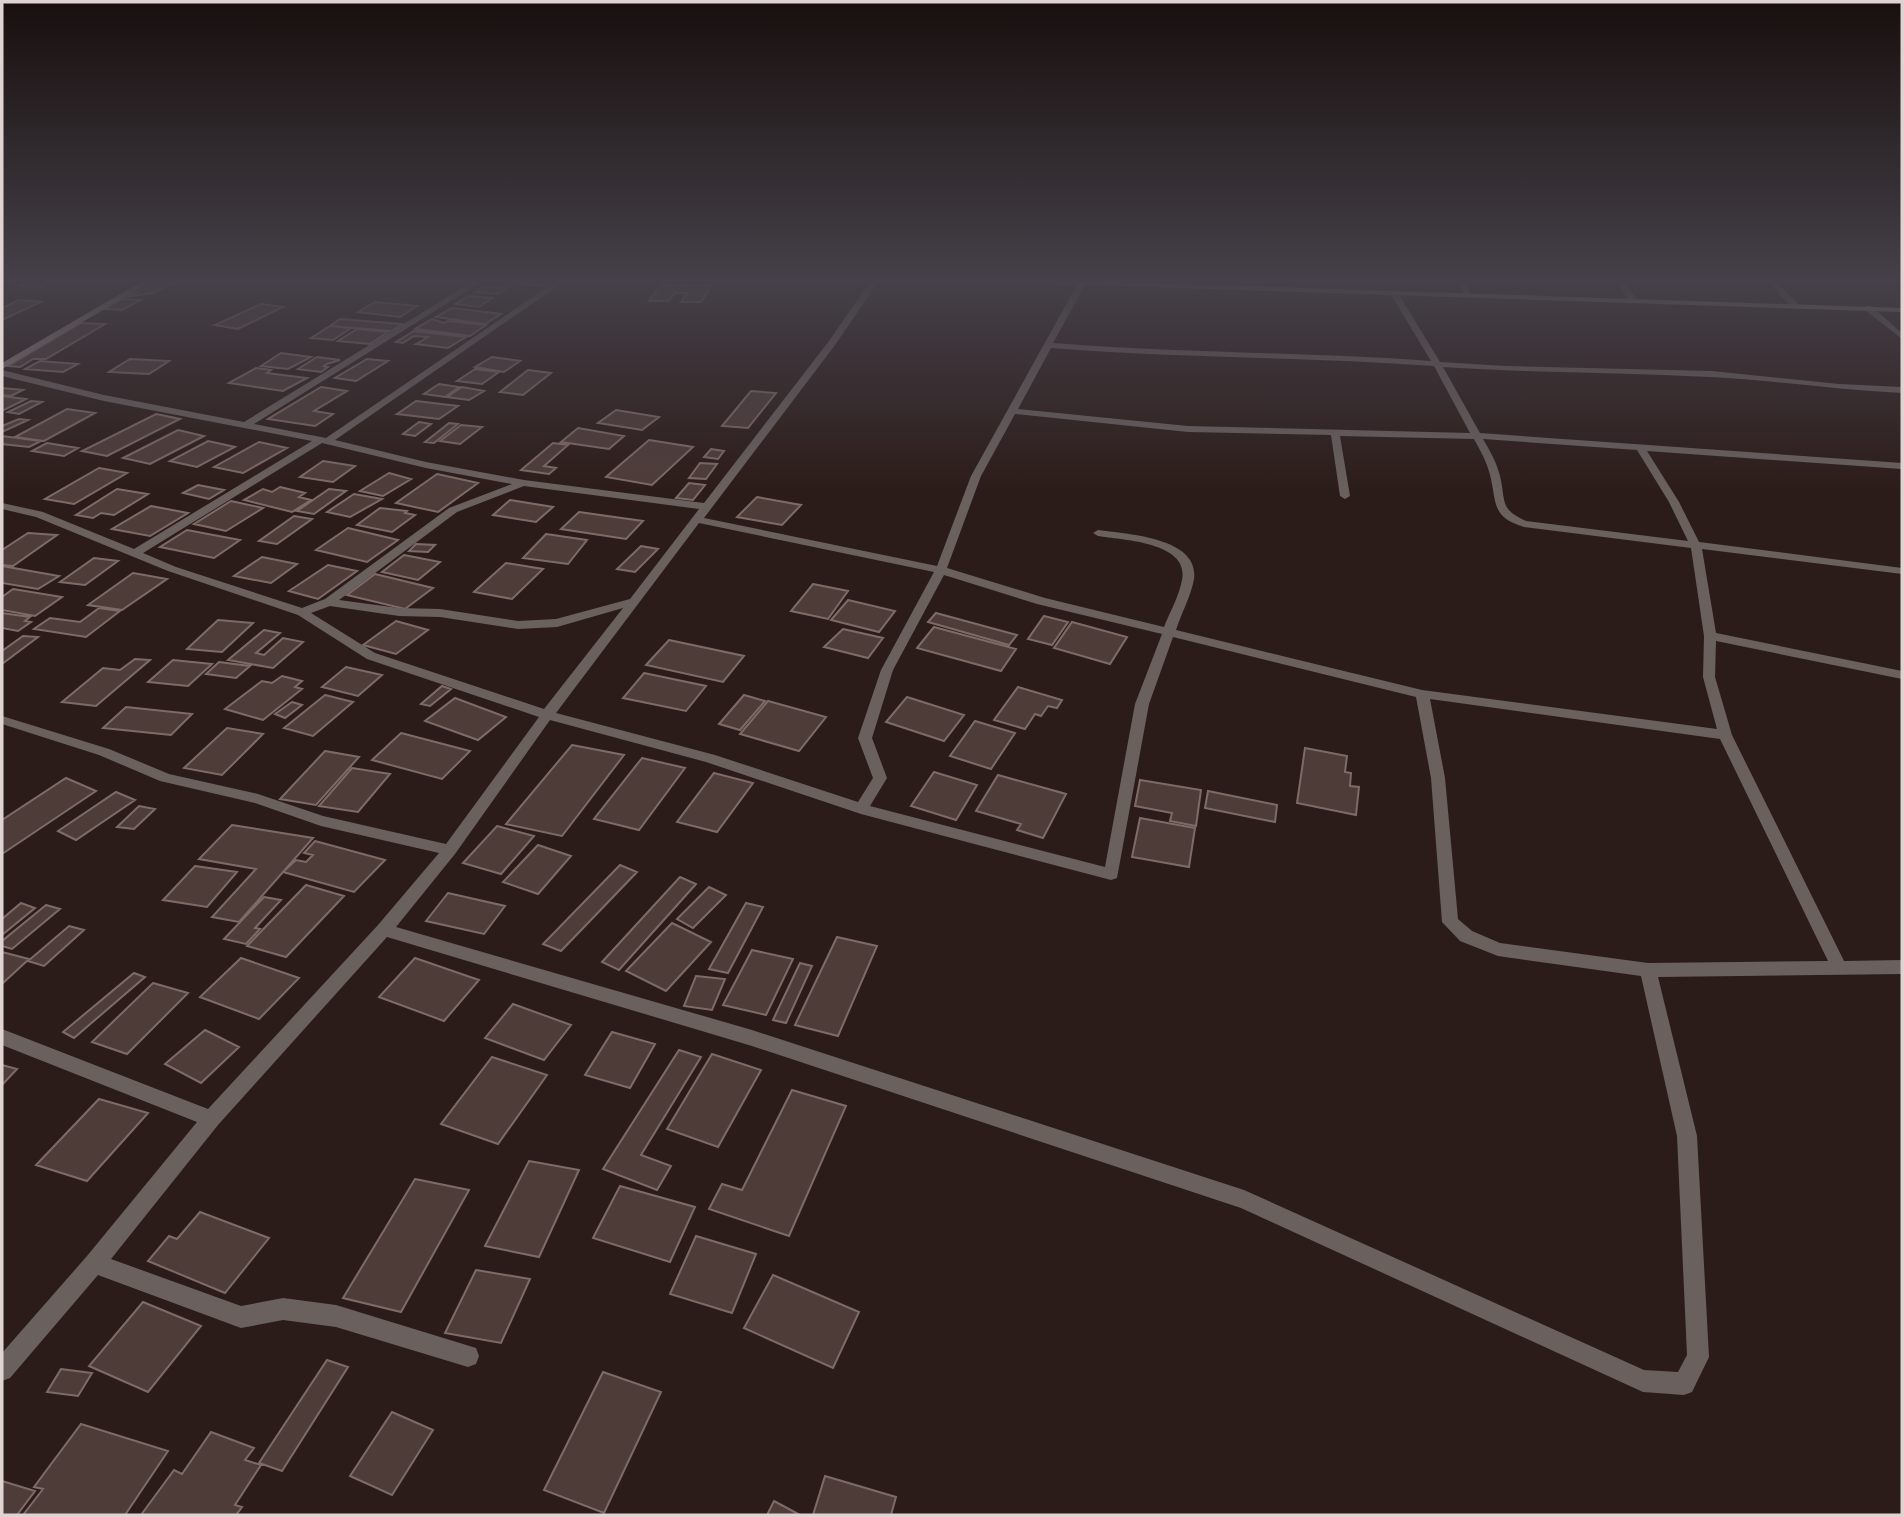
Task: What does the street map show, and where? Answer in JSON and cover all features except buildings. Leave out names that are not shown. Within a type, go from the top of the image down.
[{"type":"main road","points":[[2,366],[30,350]]},
{"type":"street","points":[[246,425],[368,350]]},
{"type":"street","points":[[136,553],[325,441],[460,350]]},
{"type":"street","points":[[2,1370],[94,1263],[211,1119],[384,930],[450,850],[547,715],[827,350]]},
{"type":"street","points":[[861,809],[880,778],[865,738],[887,670],[941,570],[976,476],[1045,350]]},
{"type":"street","points":[[1110,350],[1352,358],[1506,369],[1712,374],[1839,387],[1902,390]]},
{"type":"street","points":[[1429,350],[1493,466],[1497,503],[1501,512],[1510,519],[1524,524],[1696,547],[1902,571]]},
{"type":"street","points":[[2,373],[104,398],[325,441],[426,465],[702,514],[941,570],[1041,601],[1422,694],[1725,735]]},
{"type":"street","points":[[1012,411],[1188,429],[1477,436],[1902,466]]},
{"type":"street","points":[[1335,433],[1345,496]]},
{"type":"street","points":[[1640,447],[1674,502],[1696,547],[1710,635],[1709,677],[1725,735],[1840,969]]},
{"type":"street","points":[[302,612],[329,602],[453,510],[524,483]]},
{"type":"street","points":[[2,506],[39,514],[172,569],[302,612],[371,656],[547,715],[709,758],[861,809],[1111,874],[1142,704],[1188,580],[1188,565],[1176,550],[1151,542],[1098,533]]},
{"type":"street","points":[[329,602],[399,612],[440,613],[518,625],[557,623],[635,601]]},
{"type":"street","points":[[1710,635],[1902,675]]},
{"type":"street","points":[[1422,694],[1438,778],[1450,922],[1466,936],[1498,949],[1648,970],[1902,967]]},
{"type":"street","points":[[2,720],[103,752],[165,778],[258,800],[321,821],[450,850]]},
{"type":"street","points":[[384,930],[752,1038],[1244,1200],[1643,1381],[1684,1384],[1698,1357],[1687,1136],[1648,970]]},
{"type":"street","points":[[2,1037],[211,1119]]},
{"type":"street","points":[[94,1263],[241,1317],[283,1309],[336,1316],[468,1356]]}]
